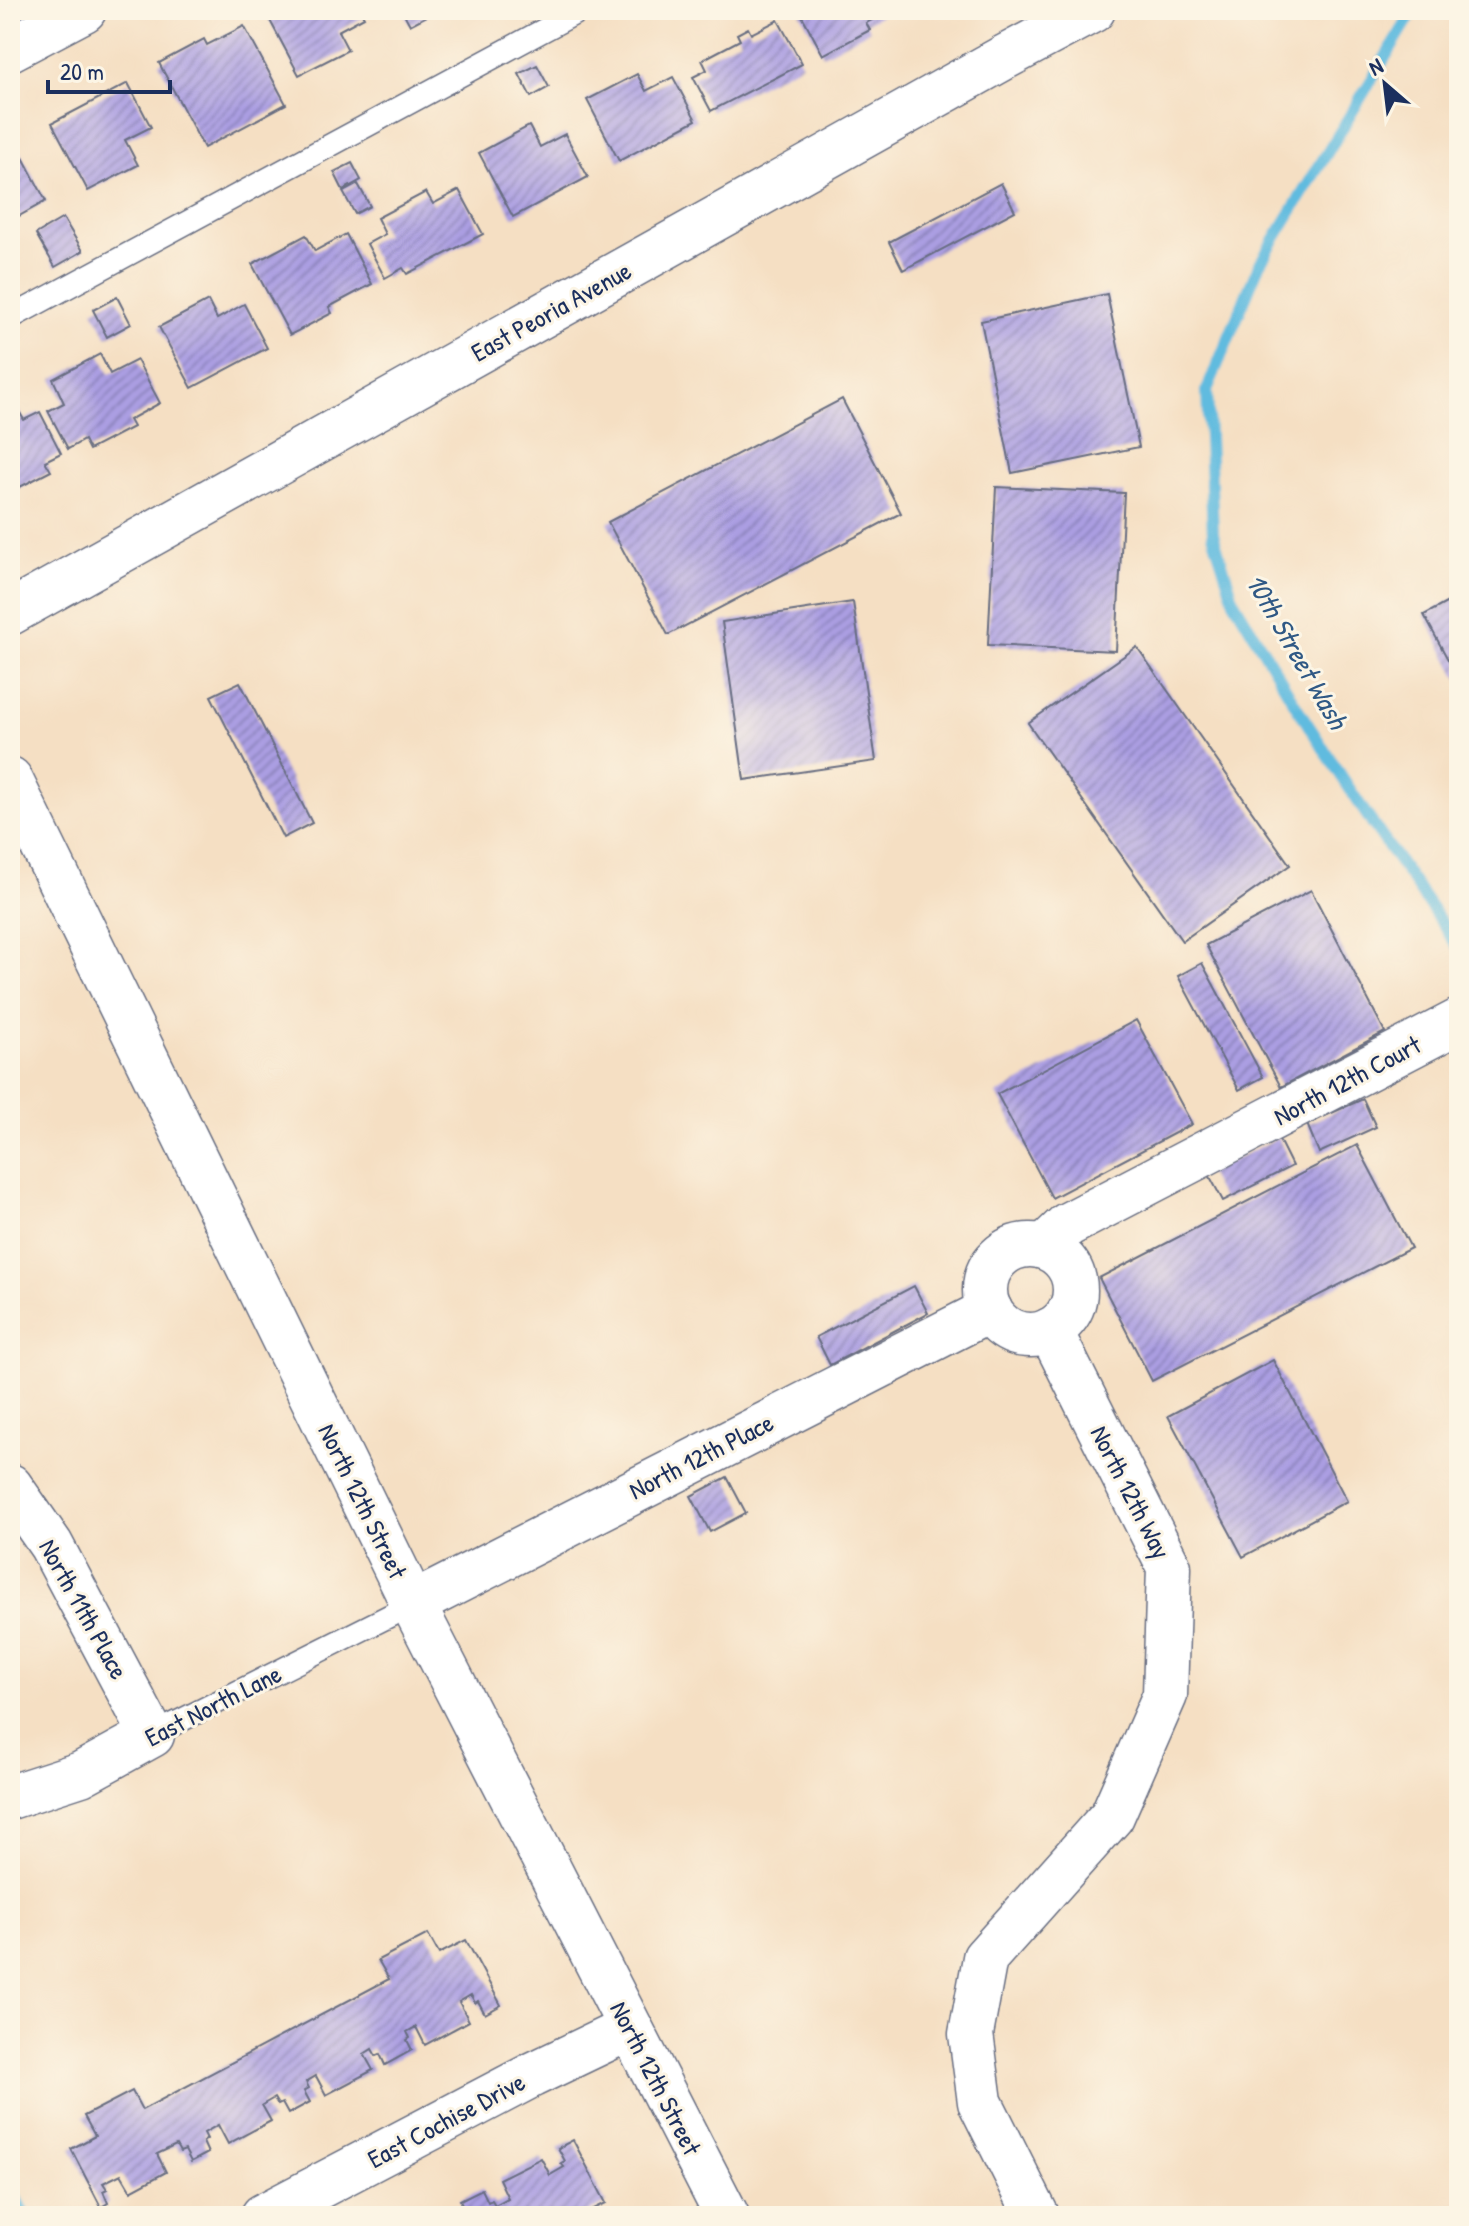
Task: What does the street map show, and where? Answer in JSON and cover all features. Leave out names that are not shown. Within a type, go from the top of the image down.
[{"type":"street","points":[[10,49],[84,10]]},
{"type":"street","name":"East Peoria Avenue","points":[[10,613],[991,64],[1093,10]]},
{"type":"street","name":"North 12th Street","points":[[10,779],[413,1604],[727,2216]]},
{"type":"street","name":"North 12th Court","points":[[1044,1247],[1067,1225],[1459,1021]]},
{"type":"street","points":[[1014,1247],[1044,1247],[1058,1254],[1068,1265],[1074,1279],[1075,1294],[1071,1309],[1063,1321],[1050,1330],[1022,1334],[1009,1330],[997,1321],[990,1310],[985,1296],[985,1281],[1001,1255],[1014,1247]]},
{"type":"street","name":"North 12th Place","points":[[413,1604],[990,1310]]},
{"type":"street","name":"North 12th Way","points":[[1037,2216],[980,2102],[971,2034],[985,1958],[1112,1816],[1165,1695],[1169,1567],[1050,1330]]},
{"type":"street","name":"North 11th Place","points":[[10,1486],[51,1545],[152,1735]]},
{"type":"street","name":"East North Lane","points":[[10,1797],[81,1774],[152,1735]]},
{"type":"street","name":"East Cochise Drive","points":[[263,2216],[532,2075],[630,2028]]},
{"type":"lane","points":[[10,318],[581,10]]},
{"type":"lane","name":"East North Lane","points":[[152,1735],[413,1604]]},
{"type":"building","points":[[271,10],[360,10],[364,17],[338,31],[348,50],[299,75],[266,13]]},
{"type":"building","points":[[402,10],[438,10],[410,25]]},
{"type":"building","points":[[799,10],[891,10],[866,23],[870,30],[823,55]]},
{"type":"building","points":[[778,20],[802,64],[711,111],[693,77],[707,70],[702,60],[740,40],[737,34],[748,28],[751,34]]},
{"type":"building","points":[[244,26],[286,104],[204,148],[159,63],[204,39],[207,45]]},
{"type":"building","points":[[537,65],[549,87],[531,97],[519,74]]},
{"type":"building","points":[[637,74],[646,91],[673,77],[696,120],[619,161],[587,100]]},
{"type":"building","points":[[128,83],[151,127],[125,140],[138,165],[88,191],[52,123]]},
{"type":"building","points":[[529,126],[540,147],[565,134],[588,177],[513,217],[479,153]]},
{"type":"building","points":[[17,146],[46,201],[10,221],[10,150]]},
{"type":"building","points":[[352,163],[361,180],[343,190],[334,172]]},
{"type":"building","points":[[1001,183],[1015,211],[903,270],[889,242]]},
{"type":"building","points":[[358,184],[370,206],[355,214],[343,192]]},
{"type":"building","points":[[459,190],[483,234],[407,274],[403,268],[385,278],[367,244],[385,234],[377,218],[426,192],[433,204]]},
{"type":"building","points":[[63,218],[83,251],[55,267],[36,234]]},
{"type":"building","points":[[346,234],[372,284],[329,307],[332,313],[290,335],[252,264],[306,235],[315,251]]},
{"type":"building","points":[[1107,294],[1139,447],[1012,473],[981,321]]},
{"type":"building","points":[[117,297],[131,324],[107,337],[93,310]]},
{"type":"building","points":[[208,301],[217,319],[244,304],[267,348],[192,388],[159,327]]},
{"type":"building","points":[[100,354],[110,374],[137,360],[160,403],[129,420],[133,427],[89,450],[84,440],[68,449],[48,411],[64,403],[53,379]]},
{"type":"building","points":[[10,395],[24,420],[40,412],[61,453],[45,461],[51,471],[10,492]]},
{"type":"building","points":[[842,399],[901,513],[668,635],[608,522]]},
{"type":"building","points":[[996,487],[1124,493],[1116,651],[988,645]]},
{"type":"building","points":[[1459,596],[1459,680],[1424,615]]},
{"type":"building","points":[[853,602],[876,761],[744,780],[722,622]]},
{"type":"building","points":[[1137,647],[1290,865],[1182,941],[1028,723]]},
{"type":"building","points":[[240,682],[312,823],[283,838],[211,696]]},
{"type":"building","points":[[1311,890],[1385,1032],[1281,1087],[1206,945]]},
{"type":"building","points":[[1202,963],[1263,1077],[1239,1090],[1178,976]]},
{"type":"building","points":[[1136,1020],[1192,1124],[1052,1198],[997,1094]]},
{"type":"building","points":[[1363,1099],[1376,1127],[1319,1153],[1307,1124]]},
{"type":"building","points":[[1278,1138],[1292,1166],[1223,1201],[1208,1173]]},
{"type":"building","points":[[1357,1145],[1411,1248],[1152,1381],[1099,1278]]},
{"type":"building","points":[[914,1286],[928,1313],[830,1365],[816,1337]]},
{"type":"building","points":[[1273,1360],[1347,1501],[1243,1557],[1168,1416]]},
{"type":"building","points":[[727,1477],[746,1513],[710,1532],[691,1496]]},
{"type":"building","points":[[428,1934],[439,1954],[466,1940],[501,2005],[485,2014],[471,1995],[459,2002],[469,2021],[425,2045],[416,2027],[407,2032],[412,2050],[385,2065],[380,2054],[376,2056],[372,2049],[364,2054],[373,2070],[326,2095],[316,2076],[306,2082],[309,2088],[304,2091],[310,2102],[288,2114],[282,2103],[278,2105],[274,2098],[262,2105],[271,2121],[228,2144],[218,2125],[204,2133],[207,2139],[203,2142],[208,2153],[191,2162],[185,2150],[180,2152],[176,2145],[157,2154],[166,2172],[131,2191],[121,2174],[103,2183],[107,2189],[103,2191],[108,2203],[101,2207],[71,2149],[95,2136],[84,2116],[132,2091],[142,2110],[389,1979],[378,1960]]},
{"type":"building","points":[[573,2140],[606,2203],[580,2216],[461,2216],[466,2213],[460,2200],[482,2189],[488,2202],[492,2200],[495,2205],[508,2198],[499,2179],[541,2158],[550,2175],[564,2167],[561,2163],[565,2161],[558,2148]]},
{"type":"waterway","name":"10th Street Wash","points":[[1414,10],[1259,265],[1207,390],[1213,534],[1234,601],[1298,709],[1459,948]]},
{"type":"waterway","points":[[10,2187],[25,2216]]}]
